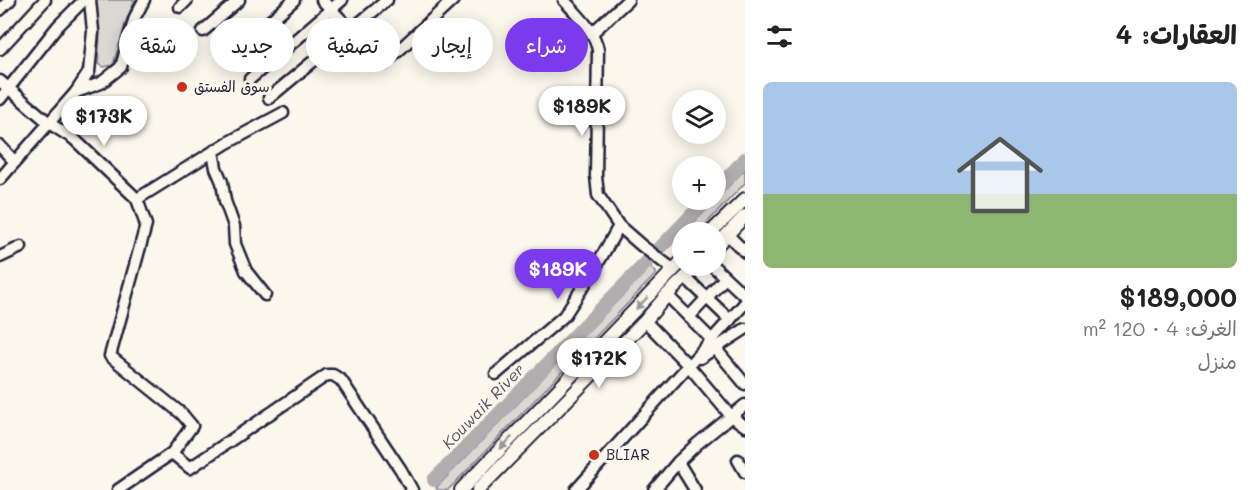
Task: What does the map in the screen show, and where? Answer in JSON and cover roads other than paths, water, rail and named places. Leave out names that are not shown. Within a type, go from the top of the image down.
[{"type":"main road","points":[[721,222],[745,199]]},
{"type":"main road","points":[[727,234],[745,216]]},
{"type":"main road","points":[[461,490],[672,267]]},
{"type":"main road","points":[[478,490],[686,278]]},
{"type":"street","points":[[0,10],[10,0]]},
{"type":"street","points":[[0,49],[45,0]]},
{"type":"street","points":[[0,99],[4,85],[84,0]]},
{"type":"street","points":[[0,179],[76,92],[89,72],[93,31],[90,0]]},
{"type":"street","points":[[76,92],[101,83],[121,67],[135,17],[144,0]]},
{"type":"street","points":[[203,31],[239,0]]},
{"type":"street","points":[[273,18],[294,0]]},
{"type":"street","points":[[322,0],[340,18]]},
{"type":"street","points":[[250,79],[342,0]]},
{"type":"street","points":[[367,18],[387,0]]},
{"type":"street","points":[[400,49],[453,0]]},
{"type":"street","points":[[564,0],[592,33],[598,50],[597,195],[619,226],[642,246],[672,264]]},
{"type":"street","points":[[592,33],[628,0]]},
{"type":"street","points":[[269,98],[306,68]]},
{"type":"street","points":[[4,85],[49,123],[75,139],[137,199],[146,225],[110,356],[182,414],[192,426],[172,453],[118,490]]},
{"type":"street","points":[[137,199],[213,152],[283,113]]},
{"type":"street","points":[[0,146],[15,162]]},
{"type":"street","points":[[213,152],[225,201],[234,226],[235,244],[246,271],[265,295]]},
{"type":"street","points":[[496,374],[564,316],[619,226]]},
{"type":"street","points":[[727,234],[745,252]]},
{"type":"street","points":[[0,257],[21,247]]},
{"type":"street","points":[[686,278],[730,320]]},
{"type":"street","points":[[689,317],[725,278],[745,296]]},
{"type":"street","points":[[667,295],[713,344],[745,384]]},
{"type":"street","points":[[576,490],[688,365],[713,344],[745,303]]},
{"type":"street","points":[[645,321],[688,365],[731,416],[745,426]]},
{"type":"street","points":[[713,344],[741,332],[745,345]]},
{"type":"street","points":[[736,373],[745,365]]},
{"type":"street","points":[[172,453],[190,468],[327,375],[333,375],[341,380],[412,490]]},
{"type":"street","points":[[654,490],[678,462],[745,405]]},
{"type":"street","points":[[738,460],[745,472]]},
{"type":"street","points":[[678,462],[695,490]]},
{"type":"waterway","name":"Kouwaik River","points":[[726,179],[745,159]]},
{"type":"waterway","name":"Kouwaik River","points":[[434,480],[696,210]]},
{"type":"place","name":"سوق الفستق","points":[[182,87]]},
{"type":"place","name":"BLIAR","points":[[594,455]]}]
